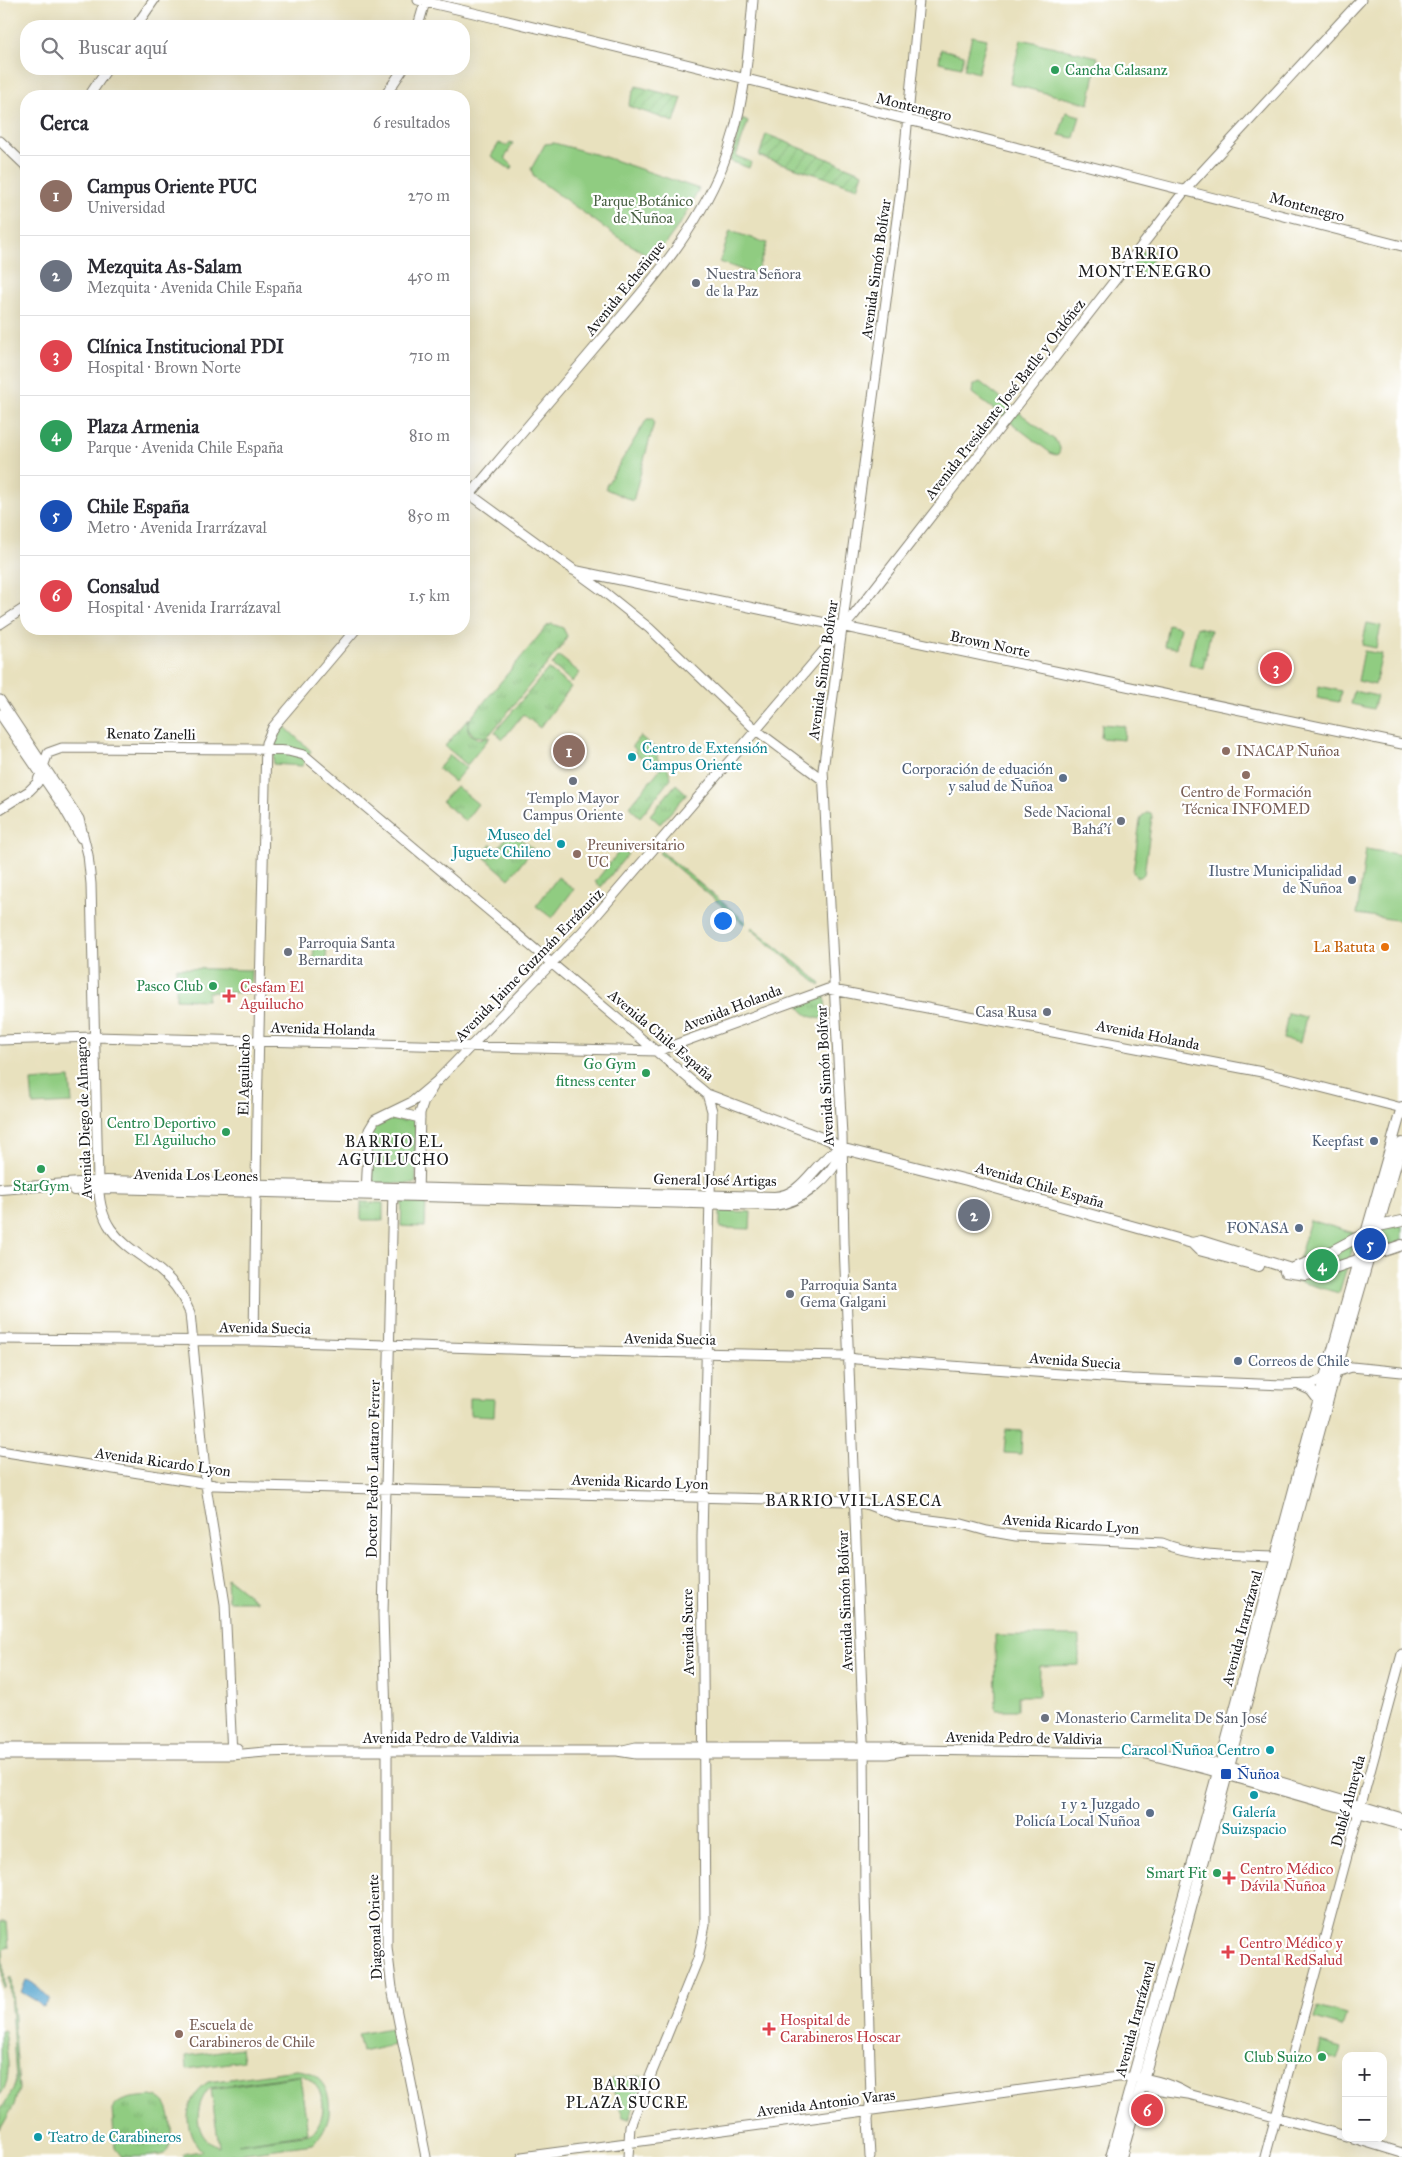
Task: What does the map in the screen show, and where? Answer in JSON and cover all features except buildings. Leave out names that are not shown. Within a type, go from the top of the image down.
[{"type":"main road","name":"Avenida Irarrázaval","points":[[1111,2157],[1140,2080],[1177,1960],[1276,1557],[1318,1399],[1360,1259],[1402,1108]]},
{"type":"main road","name":"Avenida Irarrázaval","points":[[1121,2157],[1169,1950],[1283,1569],[1336,1373],[1402,1143]]},
{"type":"main road","name":"General José Artigas","points":[[366,1190],[710,1200],[767,1197],[785,1195],[800,1185],[834,1153],[843,1151]]},
{"type":"main road","name":"Avenida Chile España","points":[[843,1151],[860,1152],[958,1177],[1192,1243],[1201,1241],[1291,1269],[1302,1266],[1331,1252],[1379,1226],[1402,1221]]},
{"type":"main road","name":"Avenida Los Leones","points":[[0,1196],[98,1184]]},
{"type":"main road","name":"Avenida Los Leones","points":[[0,1189],[98,1184],[366,1190]]},
{"type":"main road","points":[[1385,1203],[1390,1212],[1402,1221]]},
{"type":"main road","name":"Avenida Chile España","points":[[1192,1243],[1199,1250],[1294,1274],[1312,1274],[1402,1245]]},
{"type":"main road","points":[[1331,1252],[1331,1260],[1354,1278]]},
{"type":"main road","points":[[1300,1385],[1311,1390],[1318,1399]]},
{"type":"main road","points":[[1276,1557],[1283,1569]]},
{"type":"main road","points":[[1169,1950],[1175,1954],[1177,1960]]},
{"type":"street","points":[[140,20],[154,0]]},
{"type":"street","name":"Avenida Echeñique","points":[[470,490],[667,261],[704,206],[723,165],[735,128],[746,79],[753,0]]},
{"type":"street","name":"Avenida Simón Bolívar","points":[[870,2157],[869,2111],[871,2098],[865,1893],[864,1750],[843,1151],[824,755],[843,628],[897,220],[919,0]]},
{"type":"street","name":"Avenida Presidente José Batlle y Ordóñez","points":[[756,730],[843,628],[956,486],[1186,189],[1361,0]]},
{"type":"street","points":[[419,20],[422,1]]},
{"type":"street","name":"Montenegro","points":[[422,1],[746,79],[1186,189],[1402,246]]},
{"type":"street","points":[[93,90],[103,75]]},
{"type":"street","points":[[389,90],[399,75]]},
{"type":"street","points":[[0,141],[20,160]]},
{"type":"street","points":[[470,498],[603,590],[649,628],[756,730],[824,780]]},
{"type":"street","name":"Brown Norte","points":[[573,570],[1402,744]]},
{"type":"street","points":[[603,590],[602,584],[607,577]]},
{"type":"street","points":[[0,624],[20,611]]},
{"type":"street","points":[[266,749],[267,738],[273,727],[351,635]]},
{"type":"street","name":"Avenida Diego de Almagro","points":[[0,700],[79,819],[86,848],[91,875],[98,1184],[102,1210],[111,1229],[170,1279],[183,1298],[190,1313],[207,1484],[217,1562],[215,1570],[221,1605],[226,1615],[232,1751]]},
{"type":"street","name":"Avenida Diego de Almagro","points":[[0,714],[64,808],[86,848]]},
{"type":"street","name":"Avenida Jaime Guzmán Errázuriz","points":[[394,1112],[412,1102],[437,1081],[582,932],[756,730]]},
{"type":"street","name":"Renato Zanelli","points":[[36,752],[41,754],[48,753],[68,747],[266,749]]},
{"type":"street","name":"Avenida Chile España","points":[[266,749],[295,752],[312,761],[707,1094],[831,1141],[843,1151]]},
{"type":"street","name":"El Aguilucho","points":[[254,1341],[266,749]]},
{"type":"street","points":[[0,809],[29,791],[37,783],[48,753]]},
{"type":"street","name":"Avenida Holanda","points":[[0,1040],[94,1037],[658,1051],[821,990],[835,990],[1262,1072],[1402,1108]]},
{"type":"street","name":"Avenida Jaime Guzmán Errázuriz","points":[[420,1114],[424,1101],[437,1081]]},
{"type":"street","name":"Avenida Sucre","points":[[628,2157],[627,2143],[630,2126],[698,1959],[704,1938],[706,1919],[705,1751],[701,1622],[702,1497],[712,1111],[707,1094]]},
{"type":"street","points":[[712,1111],[723,1101]]},
{"type":"street","points":[[366,1190],[371,1125],[379,1117],[394,1112],[420,1114],[418,1191]]},
{"type":"street","name":"Doctor Pedro Lautaro Ferrer","points":[[387,1752],[383,1614],[393,1191]]},
{"type":"street","name":"Avenida Suecia","points":[[0,1340],[254,1341],[840,1356],[1131,1378],[1300,1385],[1324,1380],[1344,1369],[1360,1367],[1402,1372]]},
{"type":"street","name":"Avenida Ricardo Lyon","points":[[0,1451],[207,1484],[855,1501],[898,1516],[962,1524],[1016,1536],[1162,1543],[1197,1553],[1276,1557]]},
{"type":"street","name":"Dublé Almeyda","points":[[1265,2157],[1402,1654]]},
{"type":"street","name":"Avenida Pedro de Valdivia","points":[[0,1748],[265,1752],[617,1751],[636,1754],[705,1751],[864,1750],[891,1747],[902,1750],[1170,1754],[1360,1810],[1402,1825]]},
{"type":"street","name":"Avenida Pedro de Valdivia","points":[[0,1755],[232,1751]]},
{"type":"street","name":"Diagonal Oriente","points":[[387,1752],[388,1962],[426,2157]]},
{"type":"street","name":"Avenida Pedro de Valdivia","points":[[1360,1810],[1402,1818]]},
{"type":"street","name":"Avenida Antonio Varas","points":[[522,2157],[1118,2077],[1140,2080],[1342,2135]]},
{"type":"street","points":[[1367,2142],[1402,2153]]},
{"type":"street","points":[[1388,2148],[1402,2148]]},
{"type":"green space","points":[[972,36],[987,39],[978,73],[964,69]]},
{"type":"green space","name":"Cancha Calasanz","points":[[1021,39],[1098,57],[1089,104],[1010,84]]},
{"type":"green space","points":[[941,49],[964,55],[961,67],[939,62]]},
{"type":"green space","points":[[636,86],[682,98],[674,122],[628,106]]},
{"type":"green space","points":[[1066,112],[1080,116],[1074,138],[1059,135]]},
{"type":"green space","points":[[742,119],[748,122],[736,156],[751,162],[749,168],[730,161]]},
{"type":"green space","points":[[766,134],[863,173],[858,188],[759,156]]},
{"type":"green space","points":[[510,142],[513,143],[505,158],[513,166],[511,170],[491,156],[499,143],[507,146]]},
{"type":"green space","name":"Parque Botánico de Ñuñoa","points":[[554,143],[605,157],[699,189],[684,218],[654,259],[616,236],[534,177],[531,169],[545,144]]},
{"type":"green space","points":[[730,231],[767,243],[756,275],[720,262]]},
{"type":"green space","points":[[1148,246],[1153,250],[1150,277],[1147,278],[1129,269]]},
{"type":"green space","points":[[980,382],[1056,441],[1060,448],[1057,455],[1052,454],[972,393],[973,385]]},
{"type":"green space","points":[[647,419],[653,419],[654,423],[633,501],[606,489],[606,486]]},
{"type":"green space","points":[[1367,623],[1381,626],[1376,648],[1362,645]]},
{"type":"green space","points":[[552,624],[563,628],[567,636],[564,643],[490,734],[485,737],[474,736],[468,728],[470,719],[547,626]]},
{"type":"green space","points":[[1168,624],[1180,627],[1176,648],[1164,646]]},
{"type":"green space","points":[[1197,627],[1211,630],[1203,668],[1189,665]]},
{"type":"green space","points":[[1364,651],[1382,654],[1375,685],[1358,681]]},
{"type":"green space","points":[[559,656],[580,673],[572,682],[552,665]]},
{"type":"green space","points":[[548,669],[571,687],[540,728],[523,714],[503,739],[495,732]]},
{"type":"green space","points":[[1319,686],[1341,691],[1339,702],[1317,698]]},
{"type":"green space","points":[[1354,691],[1377,696],[1373,709],[1351,704]]},
{"type":"green space","points":[[469,718],[468,728],[472,736],[479,739],[490,737],[467,765],[445,746]]},
{"type":"green space","points":[[1102,724],[1125,726],[1124,740],[1101,738]]},
{"type":"green space","points":[[284,726],[311,751],[302,766],[273,764],[275,741]]},
{"type":"green space","points":[[640,736],[655,748],[660,769],[647,758],[644,760],[634,752],[636,750],[632,746]]},
{"type":"green space","points":[[450,755],[466,768],[454,782],[438,769]]},
{"type":"green space","points":[[667,766],[671,778],[640,817],[629,807],[660,769]]},
{"type":"green space","points":[[676,784],[687,794],[660,824],[650,815]]},
{"type":"green space","points":[[456,786],[478,804],[465,821],[442,801]]},
{"type":"green space","points":[[1148,812],[1151,813],[1152,817],[1144,874],[1141,877],[1136,877],[1133,872],[1140,821],[1142,816]]},
{"type":"green space","points":[[511,832],[533,849],[509,879],[483,856],[491,844],[497,849]]},
{"type":"green space","points":[[621,849],[628,854],[601,887],[595,882]]},
{"type":"green space","points":[[1366,849],[1402,855],[1402,921],[1357,914]]},
{"type":"green space","points":[[661,851],[746,922],[744,924],[659,853]]},
{"type":"green space","points":[[558,877],[574,889],[552,918],[536,906]]},
{"type":"green space","points":[[752,927],[815,978],[821,984],[820,986],[751,929]]},
{"type":"green space","points":[[314,941],[327,942],[326,965],[313,964]]},
{"type":"green space","name":"Pasco Club","points":[[176,968],[251,970],[250,993],[208,992],[207,1000],[176,999]]},
{"type":"green space","points":[[825,994],[826,1019],[809,1016],[802,1011],[798,1003]]},
{"type":"green space","points":[[1288,1013],[1306,1017],[1300,1043],[1283,1039]]},
{"type":"green space","points":[[70,1078],[72,1103],[33,1105],[31,1081]]},
{"type":"green space","points":[[393,1115],[391,1120],[405,1121],[408,1117],[416,1119],[416,1182],[413,1184],[371,1182],[372,1132],[378,1120]]},
{"type":"green space","points":[[402,1200],[426,1200],[425,1227],[401,1226]]},
{"type":"green space","points":[[361,1202],[383,1203],[383,1220],[361,1220]]},
{"type":"green space","points":[[720,1211],[751,1212],[750,1229],[720,1228]]},
{"type":"green space","points":[[1310,1220],[1357,1234],[1339,1293],[1293,1280]]},
{"type":"green space","points":[[1402,1225],[1402,1241],[1377,1250],[1382,1229]]},
{"type":"green space","points":[[470,1398],[495,1399],[494,1416],[470,1415]]},
{"type":"green space","points":[[1006,1430],[1022,1431],[1021,1454],[1004,1453]]},
{"type":"green space","points":[[227,1578],[256,1601],[228,1601]]},
{"type":"green space","points":[[995,1635],[1079,1636],[1079,1665],[1040,1666],[1039,1696],[1018,1696],[1018,1710],[996,1710]]},
{"type":"green space","points":[[0,1922],[7,1922],[9,1947],[3,1949],[5,1987],[3,1989]]},
{"type":"green space","points":[[11,1977],[19,2089],[14,2105],[0,2130],[0,2111],[13,2090],[16,2079],[9,1978]]},
{"type":"green space","points":[[1318,2007],[1346,2015],[1342,2027],[1315,2019]]},
{"type":"green space","points":[[390,2028],[394,2045],[362,2052],[358,2034]]},
{"type":"green space","points":[[4,2030],[8,2073],[7,2081],[0,2095],[0,2031]]},
{"type":"green space","points":[[1321,2042],[1342,2048],[1338,2060],[1318,2055]]},
{"type":"green space","points":[[241,2048],[243,2061],[187,2069],[186,2056]]},
{"type":"green space","points":[[296,2070],[309,2073],[319,2079],[325,2088],[329,2100],[327,2123],[321,2135],[313,2144],[216,2157],[183,2157],[183,2154],[202,2151],[195,2143],[191,2134],[188,2115],[194,2097],[208,2082]],"holes":[[[302,2075],[316,2086],[323,2102],[321,2118],[311,2134],[237,2144],[308,2133],[300,2076],[211,2089],[219,2147],[210,2143],[200,2129],[198,2121],[201,2103],[204,2095],[210,2088]]]},
{"type":"green space","points":[[642,2076],[645,2078],[629,2119],[623,2117],[610,2082],[611,2079]]},
{"type":"green space","points":[[151,2096],[163,2101],[167,2107],[171,2121],[170,2144],[164,2154],[144,2157],[122,2157],[115,2148],[112,2110],[115,2105],[124,2100]]},
{"type":"water","points":[[26,1980],[33,1983],[50,1999],[45,2006],[42,2007],[21,1992]]},
{"type":"place","name":"Cancha Calasanz","points":[[1055,70]]},
{"type":"place","name":"Nuestra Señora de la Paz","points":[[696,283]]},
{"type":"place","name":"Clínica Institucional PDI","points":[[1276,668]]},
{"type":"place","name":"Campus Oriente PUC","points":[[569,751]]},
{"type":"place","name":"INACAP Ñuñoa","points":[[1226,751]]},
{"type":"place","name":"Centro de Extensión Campus Oriente","points":[[632,757]]},
{"type":"place","name":"Centro de Formación Técnica INFOMED","points":[[1246,775]]},
{"type":"place","name":"Corporación de eduación y salud de Ñuñoa","points":[[1063,778]]},
{"type":"place","name":"Templo Mayor Campus Oriente","points":[[573,781]]},
{"type":"place","name":"Sede Nacional Bahá'í","points":[[1121,821]]},
{"type":"place","name":"Museo del Juguete Chileno","points":[[561,844]]},
{"type":"place","name":"Preuniversitario UC","points":[[577,854]]},
{"type":"place","name":"Ilustre Municipalidad de Ñuñoa","points":[[1352,880]]},
{"type":"place","name":"La Batuta","points":[[1385,947]]},
{"type":"place","name":"Parroquia Santa Bernardita","points":[[288,952]]},
{"type":"place","name":"Pasco Club","points":[[213,986]]},
{"type":"place","name":"Cesfam El Aguilucho","points":[[229,996]]},
{"type":"place","name":"Casa Rusa","points":[[1047,1012]]},
{"type":"place","name":"Go Gym fitness center","points":[[646,1073]]},
{"type":"place","name":"Centro Deportivo El Aguilucho","points":[[226,1132]]},
{"type":"place","name":"Keepfast","points":[[1374,1141]]},
{"type":"place","name":"StarGym","points":[[41,1169]]},
{"type":"place","name":"Mezquita As-Salam","points":[[974,1215]]},
{"type":"place","name":"FONASA","points":[[1299,1228]]},
{"type":"place","name":"Chile España","points":[[1370,1244]]},
{"type":"place","name":"Plaza Armenia","points":[[1322,1265]]},
{"type":"place","name":"Parroquia Santa Gema Galgani","points":[[790,1294]]},
{"type":"place","name":"Correos de Chile","points":[[1238,1361]]},
{"type":"place","name":"Monasterio Carmelita De San José","points":[[1045,1718]]},
{"type":"place","name":"Caracol Ñuñoa Centro","points":[[1270,1750]]},
{"type":"place","name":"Ñuñoa","points":[[1226,1774]]},
{"type":"place","name":"Galería Suizspacio","points":[[1254,1795]]},
{"type":"place","name":"1 y 2 Juzgado Policía Local Ñuñoa","points":[[1150,1813]]},
{"type":"place","name":"Smart Fit","points":[[1217,1873]]},
{"type":"place","name":"Centro Médico Dávila Ñuñoa","points":[[1229,1878]]},
{"type":"place","name":"Centro Médico y Dental RedSalud","points":[[1228,1952]]},
{"type":"place","name":"Hospital de Carabineros Hoscar","points":[[769,2029]]},
{"type":"place","name":"Escuela de Carabineros de Chile","points":[[179,2034]]},
{"type":"place","name":"Club Suizo","points":[[1322,2057]]},
{"type":"place","name":"Consalud","points":[[1147,2110]]},
{"type":"place","name":"Teatro de Carabineros","points":[[38,2137]]},
{"type":"district","name":"BARRIO MONTENEGRO","points":[[1145,262]]},
{"type":"district","name":"BARRIO EL AGUILUCHO","points":[[394,1150]]},
{"type":"district","name":"BARRIO VILLASECA","points":[[854,1500]]},
{"type":"district","name":"BARRIO PLAZA SUCRE","points":[[627,2093]]}]
